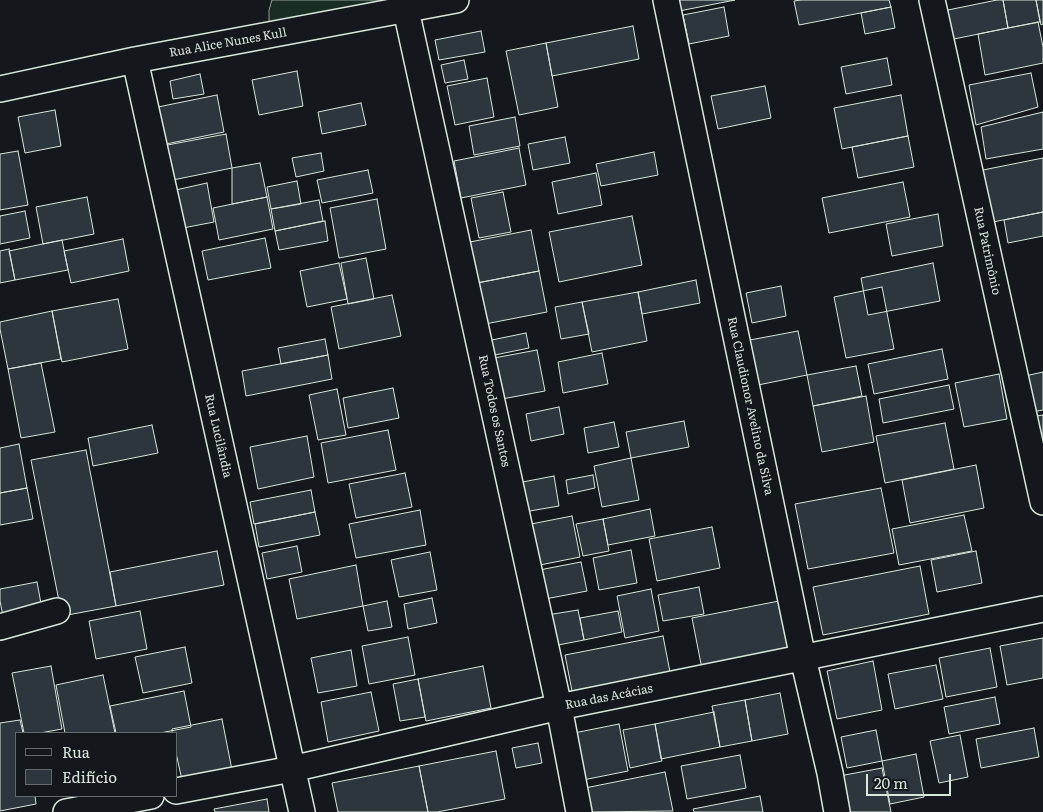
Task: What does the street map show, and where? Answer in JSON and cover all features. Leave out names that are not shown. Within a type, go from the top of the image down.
[{"type":"street","name":"Rua Alice Nunes Kull","points":[[0,89],[135,60],[456,0]]},
{"type":"street","name":"Rua Claudionor Avelino da Silva","points":[[666,0],[803,658],[838,812]]},
{"type":"street","name":"Rua Patrimônio","points":[[932,0],[1043,502]]},
{"type":"street","name":"Rua Todos os Santos","points":[[406,10],[559,707],[579,812]]},
{"type":"street","name":"Rua Lucilândia","points":[[135,60],[302,812]]},
{"type":"street","name":"Rua das Acácias","points":[[178,791],[292,769],[559,707],[1043,610]]},
{"type":"street","points":[[0,627],[57,611]]},
{"type":"street","points":[[66,812],[146,797]]},
{"type":"green space","points":[[272,0],[392,0],[269,25],[269,10]]},
{"type":"building","points":[[672,0],[735,0],[674,12]]},
{"type":"building","points":[[889,0],[891,7],[799,25],[794,1]]},
{"type":"building","points":[[1003,0],[1008,28],[949,40],[943,11]]},
{"type":"building","points":[[1003,0],[1036,0],[1040,22],[1008,28]]},
{"type":"building","points":[[1036,0],[1043,0],[1043,24],[1041,25]]},
{"type":"building","points":[[724,7],[729,36],[689,44],[683,15]]},
{"type":"building","points":[[891,7],[895,28],[865,34],[861,13]]},
{"type":"building","points":[[1038,22],[1043,47],[1043,63],[985,75],[978,34]]},
{"type":"building","points":[[633,26],[639,59],[552,76],[546,43]]},
{"type":"building","points":[[481,31],[485,52],[439,60],[435,40]]},
{"type":"building","points":[[546,43],[558,107],[519,115],[506,51]]},
{"type":"building","points":[[887,58],[892,85],[846,94],[841,67]]},
{"type":"building","points":[[464,60],[468,79],[445,83],[441,65]]},
{"type":"building","points":[[297,71],[303,106],[259,115],[252,80]]},
{"type":"building","points":[[1031,73],[1038,107],[976,125],[969,85]]},
{"type":"building","points":[[200,74],[204,94],[173,99],[170,81]]},
{"type":"building","points":[[487,78],[494,117],[455,125],[447,86]]},
{"type":"building","points":[[765,86],[771,118],[718,129],[711,96]]},
{"type":"building","points":[[217,95],[224,132],[161,145],[153,108]]},
{"type":"building","points":[[901,95],[908,136],[842,149],[834,108]]},
{"type":"building","points":[[361,103],[366,125],[322,134],[318,112]]},
{"type":"building","points":[[55,110],[61,146],[25,153],[18,117]]},
{"type":"building","points":[[1043,112],[1043,149],[986,159],[981,127]]},
{"type":"building","points":[[515,117],[520,146],[474,155],[469,126]]},
{"type":"building","points":[[226,134],[232,168],[168,181],[162,146]]},
{"type":"building","points":[[908,136],[914,167],[858,178],[852,147]]},
{"type":"building","points":[[565,137],[570,163],[533,170],[528,144]]},
{"type":"building","points":[[519,148],[526,185],[461,198],[454,161]]},
{"type":"building","points":[[18,151],[28,205],[0,210],[0,154]]},
{"type":"building","points":[[654,152],[658,175],[601,186],[596,164]]},
{"type":"building","points":[[321,153],[324,171],[296,177],[292,158]]},
{"type":"building","points":[[1043,158],[1043,212],[993,222],[983,170]]},
{"type":"building","points":[[260,163],[267,197],[232,204],[232,168]]},
{"type":"building","points":[[368,170],[373,193],[322,203],[317,180]]},
{"type":"building","points":[[596,173],[602,205],[558,214],[552,182]]},
{"type":"building","points":[[297,181],[301,204],[271,209],[267,187]]},
{"type":"building","points":[[903,182],[910,217],[829,233],[822,198]]},
{"type":"building","points":[[207,183],[214,222],[183,228],[171,191]]},
{"type":"building","points":[[503,192],[511,232],[479,238],[471,198]]},
{"type":"building","points":[[87,197],[94,234],[43,244],[36,207]]},
{"type":"building","points":[[267,197],[273,229],[219,240],[213,208]]},
{"type":"building","points":[[377,199],[386,249],[339,258],[330,208]]},
{"type":"building","points":[[319,200],[323,221],[275,231],[271,209]]},
{"type":"building","points":[[25,211],[30,238],[0,244],[0,216]]},
{"type":"building","points":[[1043,212],[1043,236],[1008,243],[1004,220]]},
{"type":"building","points":[[938,214],[943,246],[892,256],[886,224]]},
{"type":"building","points":[[632,216],[642,265],[559,282],[549,232]]},
{"type":"building","points":[[325,221],[328,241],[279,250],[275,231]]},
{"type":"building","points":[[531,230],[539,271],[477,283],[470,242]]},
{"type":"building","points":[[265,238],[271,268],[208,280],[202,251]]},
{"type":"building","points":[[123,239],[129,271],[71,283],[64,251]]},
{"type":"building","points":[[62,240],[68,270],[15,280],[9,251]]},
{"type":"building","points":[[9,249],[15,280],[0,283],[0,251]]},
{"type":"building","points":[[366,258],[374,299],[348,304],[341,263]]},
{"type":"building","points":[[339,263],[347,299],[307,307],[300,271]]},
{"type":"building","points":[[933,263],[940,301],[868,315],[861,278]]},
{"type":"building","points":[[539,271],[547,312],[485,324],[477,283]]},
{"type":"building","points":[[696,280],[700,303],[642,314],[638,292]]},
{"type":"building","points":[[781,286],[786,316],[752,323],[746,293]]},
{"type":"building","points":[[882,287],[894,349],[846,358],[834,297]]},
{"type":"building","points":[[638,292],[647,341],[592,352],[582,302]]},
{"type":"building","points":[[392,295],[401,336],[339,349],[331,307]]},
{"type":"building","points":[[118,299],[128,349],[62,362],[52,311]]},
{"type":"building","points":[[582,302],[589,334],[561,339],[555,307]]},
{"type":"building","points":[[52,311],[61,359],[8,369],[0,322]]},
{"type":"building","points":[[798,331],[807,375],[758,385],[750,340]]},
{"type":"building","points":[[526,333],[529,348],[485,357],[482,342]]},
{"type":"building","points":[[325,339],[328,355],[281,364],[278,348]]},
{"type":"building","points":[[942,349],[948,379],[874,394],[868,364]]},
{"type":"building","points":[[537,350],[545,391],[502,399],[494,358]]},
{"type":"building","points":[[602,353],[608,384],[563,393],[558,362]]},
{"type":"building","points":[[328,355],[332,379],[246,396],[242,371]]},
{"type":"building","points":[[41,363],[55,432],[21,438],[8,369]]},
{"type":"building","points":[[856,366],[862,396],[813,406],[807,375]]},
{"type":"building","points":[[1043,372],[1043,410],[1032,412],[1025,376]]},
{"type":"building","points":[[999,374],[1007,419],[964,427],[955,383]]},
{"type":"building","points":[[949,385],[954,409],[883,423],[879,399]]},
{"type":"building","points":[[393,388],[399,418],[348,428],[343,398]]},
{"type":"building","points":[[337,389],[346,435],[318,440],[309,395]]},
{"type":"building","points":[[866,396],[874,442],[822,452],[813,406]]},
{"type":"building","points":[[559,407],[564,434],[531,441],[526,414]]},
{"type":"building","points":[[1043,415],[1043,451],[1031,417]]},
{"type":"building","points":[[684,421],[689,447],[631,458],[626,432]]},
{"type":"building","points":[[614,422],[619,447],[588,453],[584,428]]},
{"type":"building","points":[[945,423],[954,469],[885,483],[876,436]]},
{"type":"building","points":[[152,425],[158,453],[93,466],[88,438]]},
{"type":"building","points":[[388,430],[396,470],[328,483],[321,443]]},
{"type":"building","points":[[307,436],[314,477],[258,489],[250,447]]},
{"type":"building","points":[[19,444],[27,488],[0,493],[0,448]]},
{"type":"building","points":[[86,450],[116,606],[62,616],[31,460]]},
{"type":"building","points":[[631,458],[639,500],[602,507],[594,466]]},
{"type":"building","points":[[976,465],[984,508],[910,523],[902,480]]},
{"type":"building","points":[[405,473],[412,507],[356,518],[349,484]]},
{"type":"building","points":[[593,475],[595,488],[568,494],[566,480]]},
{"type":"building","points":[[554,476],[559,506],[518,513],[512,484]]},
{"type":"building","points":[[27,488],[33,519],[0,525],[0,493]]},
{"type":"building","points":[[881,488],[894,553],[808,569],[795,504]]},
{"type":"building","points":[[311,490],[315,512],[254,524],[250,502]]},
{"type":"building","points":[[650,509],[655,536],[608,545],[603,519]]},
{"type":"building","points":[[420,510],[426,545],[356,558],[349,524]]},
{"type":"building","points":[[315,512],[320,535],[259,547],[255,524]]},
{"type":"building","points":[[964,515],[972,551],[899,565],[892,529]]},
{"type":"building","points":[[572,516],[580,557],[530,567],[521,526]]},
{"type":"building","points":[[603,519],[609,551],[583,556],[576,524]]},
{"type":"building","points":[[712,527],[720,568],[657,581],[649,539]]},
{"type":"building","points":[[297,546],[302,572],[267,579],[262,553]]},
{"type":"building","points":[[631,550],[637,583],[599,590],[593,558]]},
{"type":"building","points":[[217,551],[224,585],[116,606],[110,572]]},
{"type":"building","points":[[976,551],[982,583],[937,592],[931,560]]},
{"type":"building","points":[[430,552],[437,590],[399,597],[391,560]]},
{"type":"building","points":[[581,562],[587,591],[540,600],[534,571]]},
{"type":"building","points":[[356,565],[363,606],[297,619],[289,579]]},
{"type":"building","points":[[920,566],[929,614],[823,635],[813,587]]},
{"type":"building","points":[[37,582],[42,609],[3,616],[0,589]]},
{"type":"building","points":[[699,587],[704,614],[663,621],[658,595]]},
{"type":"building","points":[[651,589],[659,631],[625,638],[617,596]]},
{"type":"building","points":[[432,598],[437,623],[408,629],[404,604]]},
{"type":"building","points":[[387,601],[392,627],[368,631],[363,606]]},
{"type":"building","points":[[779,601],[789,652],[702,669],[692,618]]},
{"type":"building","points":[[578,610],[584,640],[553,646],[547,615]]},
{"type":"building","points":[[140,611],[147,649],[96,659],[89,621]]},
{"type":"building","points":[[618,611],[622,632],[584,640],[580,618]]},
{"type":"building","points":[[663,636],[670,672],[572,691],[565,655]]},
{"type":"building","points":[[408,637],[415,675],[369,684],[362,646]]},
{"type":"building","points":[[1043,638],[1043,678],[1007,685],[1000,646]]},
{"type":"building","points":[[185,647],[192,683],[143,693],[135,657]]},
{"type":"building","points":[[990,648],[997,687],[946,697],[939,658]]},
{"type":"building","points":[[351,650],[357,686],[318,693],[311,658]]},
{"type":"building","points":[[873,661],[882,710],[837,719],[827,671]]},
{"type":"building","points":[[936,665],[943,699],[895,709],[888,674]]},
{"type":"building","points":[[51,666],[62,729],[46,732],[24,732],[12,673]]},
{"type":"building","points":[[483,666],[491,708],[426,721],[418,679]]},
{"type":"building","points":[[103,675],[115,732],[65,732],[56,685]]},
{"type":"building","points":[[418,679],[425,717],[400,721],[393,684]]},
{"type":"building","points":[[184,691],[191,727],[165,732],[116,732],[110,706]]},
{"type":"building","points":[[371,692],[379,731],[328,742],[321,702]]},
{"type":"building","points":[[780,693],[788,734],[752,741],[745,700]]},
{"type":"building","points":[[995,697],[1000,724],[949,734],[944,707]]},
{"type":"building","points":[[745,700],[752,741],[720,747],[712,706]]},
{"type":"building","points":[[714,712],[720,747],[661,759],[655,724]]},
{"type":"building","points":[[222,719],[232,770],[182,780],[178,762],[178,732],[172,732],[172,729]]},
{"type":"building","points":[[20,720],[23,732],[15,732],[15,797],[35,797],[36,804],[0,811],[0,723]]},
{"type":"building","points":[[619,724],[628,771],[578,781],[569,734]]},
{"type":"building","points":[[655,724],[662,761],[630,768],[623,730]]},
{"type":"building","points":[[1034,728],[1039,757],[981,768],[976,739]]},
{"type":"building","points":[[876,730],[882,761],[847,768],[841,737]]},
{"type":"building","points":[[960,735],[968,777],[939,783],[930,741]]},
{"type":"building","points":[[538,743],[542,763],[516,768],[512,748]]},
{"type":"building","points":[[496,751],[505,799],[428,812],[419,766]]},
{"type":"building","points":[[916,754],[924,797],[890,804],[882,761]]},
{"type":"building","points":[[740,755],[746,788],[687,799],[681,766]]},
{"type":"building","points":[[419,766],[428,812],[338,812],[332,783]]},
{"type":"building","points":[[882,768],[891,812],[841,812],[834,777]]},
{"type":"building","points":[[665,772],[673,811],[590,812],[585,788]]},
{"type":"building","points":[[760,796],[763,812],[694,812],[693,809]]},
{"type":"building","points":[[267,799],[269,812],[215,812],[214,809]]}]
